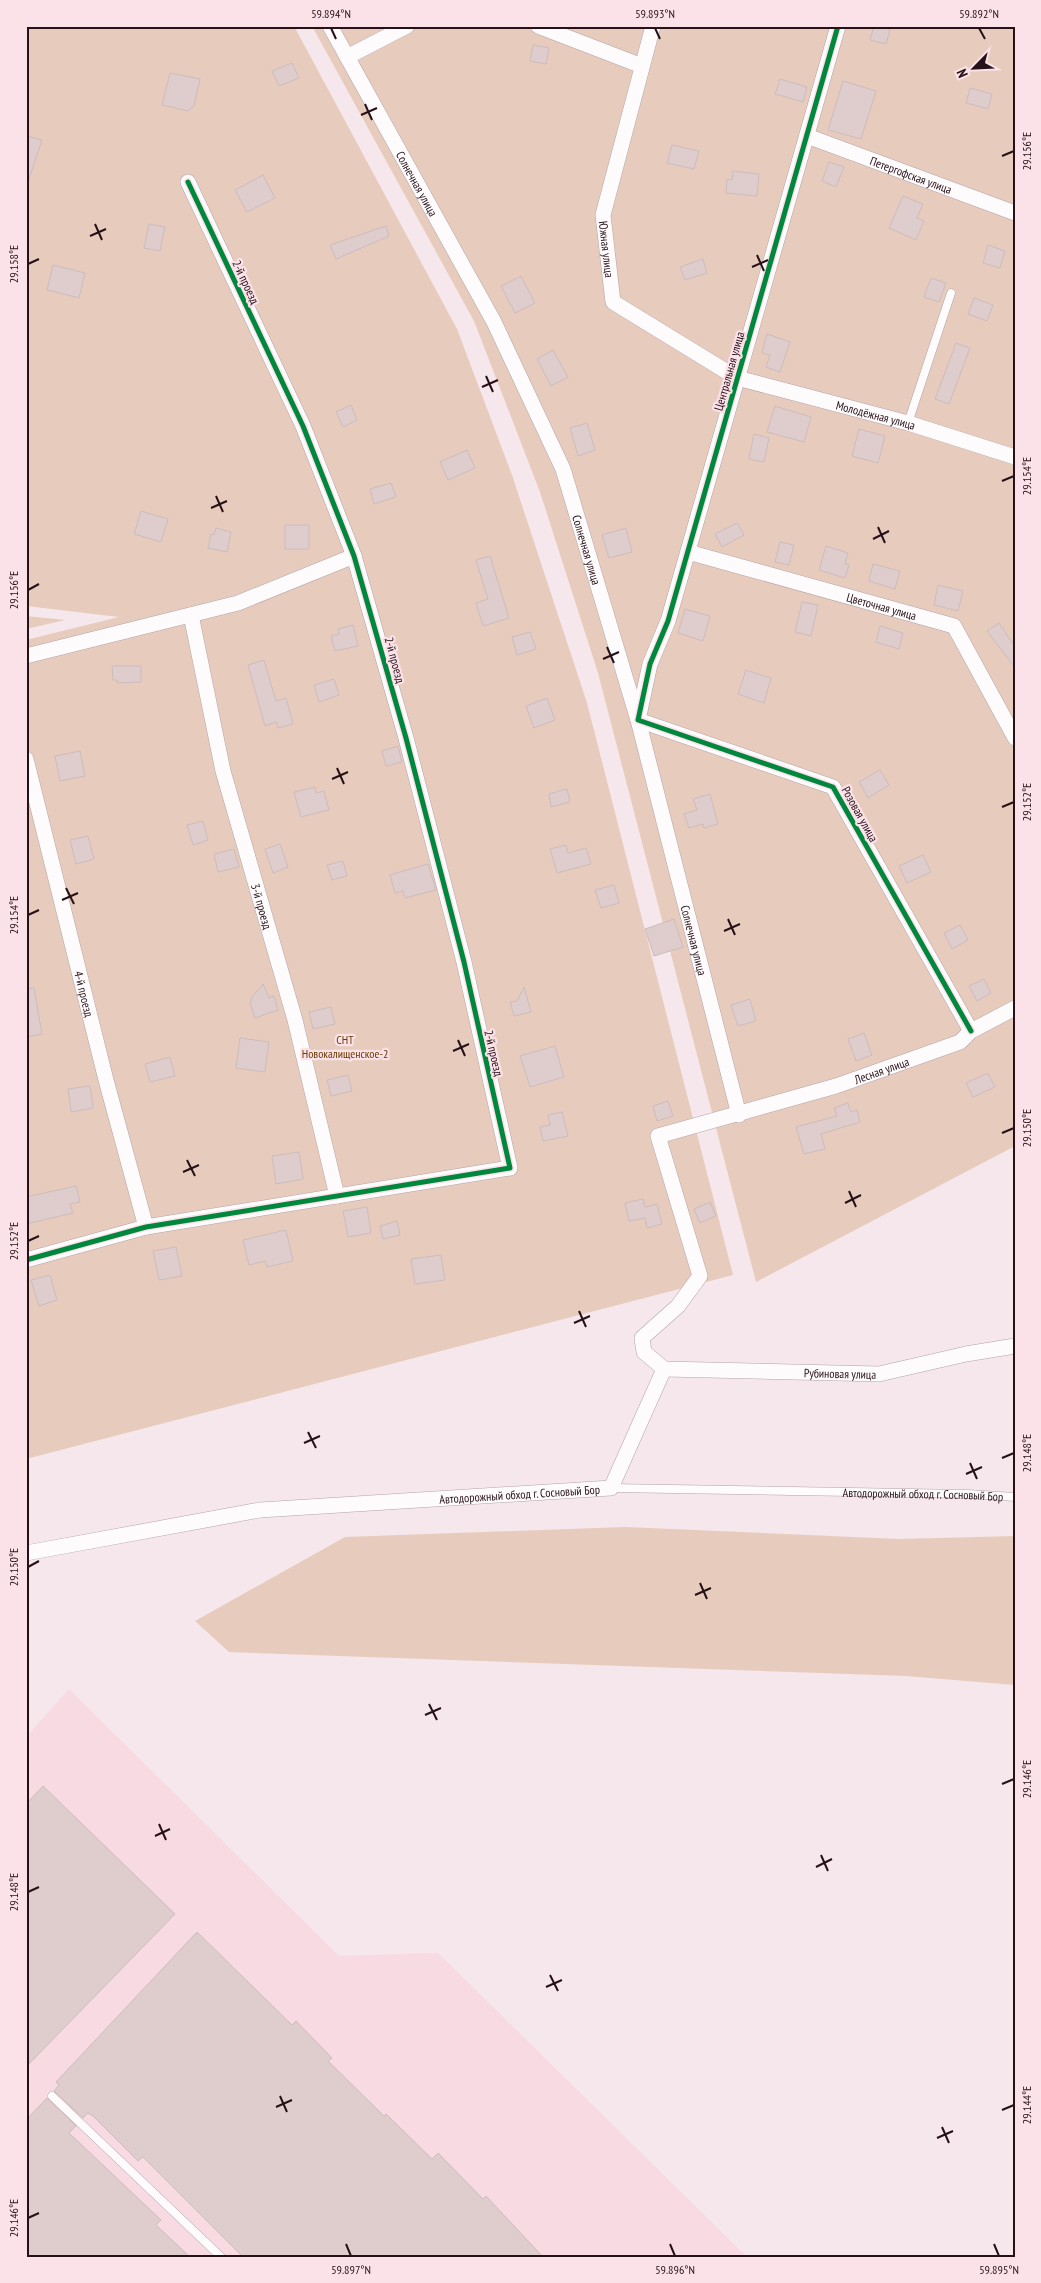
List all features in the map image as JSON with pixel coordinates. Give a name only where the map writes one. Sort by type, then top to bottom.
[{"type":"street","name":"Солнечная улица","points":[[330,26],[494,322],[563,469],[638,720],[739,1115]]},
{"type":"street","points":[[346,57],[407,26]]},
{"type":"street","points":[[538,26],[642,66]]},
{"type":"street","name":"Южная улица","points":[[653,26],[603,215],[613,302],[737,378]]},
{"type":"street","name":"Центральная улица","points":[[638,720],[650,664],[668,621],[838,26]]},
{"type":"street","name":"Петергофская улица","points":[[807,136],[1015,213]]},
{"type":"street","name":"2-й проезд","points":[[188,182],[303,426],[354,556],[403,729],[464,962],[510,1168],[337,1196]]},
{"type":"street","name":"Молодёжная улица","points":[[737,378],[908,423],[1015,457]]},
{"type":"street","name":"Цветочная улица","points":[[688,552],[954,626],[1015,738]]},
{"type":"street","points":[[26,656],[238,603],[354,556]]},
{"type":"street","name":"3-й проезд","points":[[191,615],[223,771],[295,1020],[337,1196]]},
{"type":"street","name":"Розовая улица","points":[[638,720],[833,787],[971,1031]]},
{"type":"street","name":"4-й проезд","points":[[26,760],[106,1080],[146,1227]]},
{"type":"street","name":"Лесная улица","points":[[664,1368],[644,1352],[642,1338],[678,1306],[700,1276],[658,1136],[739,1115],[836,1086],[960,1042],[971,1031],[1015,1008]]},
{"type":"street","points":[[26,1260],[146,1227],[337,1196]]},
{"type":"street","name":"Рубиновая улица","points":[[664,1368],[879,1374],[966,1354],[1015,1346]]},
{"type":"street","points":[[611,1488],[664,1368]]},
{"type":"street","name":"Автодорожный обход г. Сосновый Бор","points":[[26,1553],[260,1510],[611,1488]]},
{"type":"lane","points":[[908,423],[951,293]]},
{"type":"lane","name":"Автодорожный обход г. Сосновый Бор","points":[[611,1488],[958,1494],[1015,1497]]},
{"type":"lane","points":[[52,2096],[221,2257]]},
{"type":"shaded area","points":[[69,1689],[339,1956],[438,1953],[747,2257],[26,2257],[26,1737]]},
{"type":"green space","name":"СНТ Новокалищенское-2","points":[[26,26],[294,26],[457,329],[512,475],[587,703],[733,1275],[26,1459],[26,640],[119,617],[26,606]]},
{"type":"green space","points":[[312,26],[1015,26],[1015,1146],[756,1282],[598,673],[540,492],[474,321]]},
{"type":"green space","points":[[26,616],[65,620],[26,629]]},
{"type":"green space","points":[[625,1527],[899,1539],[1015,1536],[1015,1685],[906,1676],[229,1652],[195,1621],[345,1537]]},
{"type":"building","points":[[874,26],[891,26],[886,44],[870,40]]},
{"type":"building","points":[[533,45],[549,48],[546,64],[530,61]]},
{"type":"building","points":[[292,63],[299,78],[279,86],[272,71]]},
{"type":"building","points":[[170,73],[200,79],[194,106],[188,111],[162,105]]},
{"type":"building","points":[[780,79],[807,87],[803,102],[775,94]]},
{"type":"building","points":[[843,81],[876,91],[861,139],[828,130]]},
{"type":"building","points":[[970,88],[992,94],[988,109],[966,103]]},
{"type":"building","points":[[26,136],[42,140],[29,179],[26,178]]},
{"type":"building","points":[[672,145],[699,151],[694,169],[667,163]]},
{"type":"building","points":[[829,162],[844,167],[836,187],[822,181]]},
{"type":"building","points":[[733,171],[759,174],[757,196],[726,193],[727,179],[732,180]]},
{"type":"building","points":[[263,175],[275,198],[247,212],[235,190]]},
{"type":"building","points":[[903,196],[923,204],[917,218],[924,221],[916,240],[889,228]]},
{"type":"building","points":[[149,224],[165,227],[160,251],[144,248]]},
{"type":"building","points":[[386,226],[389,236],[336,259],[330,245]]},
{"type":"building","points":[[988,245],[1005,251],[1000,268],[983,263]]},
{"type":"building","points":[[703,259],[707,273],[685,280],[680,267]]},
{"type":"building","points":[[53,265],[85,273],[79,298],[47,290]]},
{"type":"building","points":[[521,276],[535,303],[515,313],[501,286]]},
{"type":"building","points":[[931,278],[946,283],[939,302],[924,297]]},
{"type":"building","points":[[974,298],[993,305],[987,321],[968,314]]},
{"type":"building","points":[[767,334],[790,342],[780,372],[766,367],[770,355],[762,353]]},
{"type":"building","points":[[956,343],[970,348],[949,404],[935,399]]},
{"type":"building","points":[[553,350],[568,377],[551,386],[537,359]]},
{"type":"building","points":[[351,405],[357,420],[343,427],[336,412]]},
{"type":"building","points":[[775,406],[811,417],[804,442],[767,432]]},
{"type":"building","points":[[587,423],[595,450],[578,456],[570,428]]},
{"type":"building","points":[[859,429],[885,436],[878,463],[852,456]]},
{"type":"building","points":[[754,434],[769,438],[764,462],[749,459]]},
{"type":"building","points":[[467,450],[475,468],[448,480],[440,462]]},
{"type":"building","points":[[391,483],[396,497],[374,504],[370,489]]},
{"type":"building","points":[[141,511],[168,519],[161,542],[134,534]]},
{"type":"building","points":[[737,523],[744,535],[722,547],[715,534]]},
{"type":"building","points":[[285,525],[309,525],[309,549],[285,549]]},
{"type":"building","points":[[216,528],[231,532],[227,552],[208,548],[211,534],[214,535]]},
{"type":"building","points":[[626,528],[632,552],[609,558],[602,535]]},
{"type":"building","points":[[780,542],[794,545],[789,565],[775,562]]},
{"type":"building","points":[[826,546],[848,553],[845,564],[849,565],[845,578],[819,570]]},
{"type":"building","points":[[490,556],[509,618],[483,626],[476,603],[488,599],[476,560]]},
{"type":"building","points":[[873,564],[900,571],[895,589],[869,581]]},
{"type":"building","points":[[938,585],[963,591],[958,611],[934,605]]},
{"type":"building","points":[[802,602],[818,605],[811,636],[795,632]]},
{"type":"building","points":[[685,609],[710,616],[703,641],[678,633]]},
{"type":"building","points":[[999,623],[1015,647],[1015,664],[1013,665],[987,631]]},
{"type":"building","points":[[353,625],[358,646],[335,651],[331,636],[339,634],[338,629]]},
{"type":"building","points":[[880,626],[903,633],[899,649],[876,642]]},
{"type":"building","points":[[530,632],[536,649],[517,655],[512,637]]},
{"type":"building","points":[[264,660],[276,701],[286,698],[293,724],[278,728],[276,722],[265,726],[248,665]]},
{"type":"building","points":[[112,666],[141,666],[141,682],[117,683],[117,680],[113,680]]},
{"type":"building","points":[[746,670],[771,678],[764,703],[738,694]]},
{"type":"building","points":[[334,679],[339,695],[319,702],[314,685]]},
{"type":"building","points":[[547,698],[555,720],[534,728],[526,706]]},
{"type":"building","points":[[398,746],[402,762],[386,766],[382,751]]},
{"type":"building","points":[[80,751],[85,776],[60,781],[55,756]]},
{"type":"building","points":[[880,770],[889,785],[868,798],[859,782]]},
{"type":"building","points":[[315,787],[316,793],[324,791],[329,810],[301,817],[294,792]]},
{"type":"building","points":[[567,789],[570,802],[551,807],[549,794]]},
{"type":"building","points":[[710,794],[718,824],[704,828],[703,824],[689,828],[684,814],[697,810],[693,799]]},
{"type":"building","points":[[203,821],[208,840],[193,845],[187,825]]},
{"type":"building","points":[[88,836],[94,859],[76,864],[70,840]]},
{"type":"building","points":[[280,844],[288,867],[273,873],[265,849]]},
{"type":"building","points":[[566,845],[568,853],[586,848],[591,864],[557,873],[550,849]]},
{"type":"building","points":[[234,849],[239,867],[218,872],[214,854]]},
{"type":"building","points":[[923,855],[931,872],[907,883],[899,866]]},
{"type":"building","points":[[343,861],[347,876],[332,880],[327,865]]},
{"type":"building","points":[[428,864],[436,890],[405,898],[403,891],[395,893],[390,875]]},
{"type":"building","points":[[614,885],[619,903],[601,908],[595,890]]},
{"type":"building","points":[[674,919],[683,947],[654,956],[645,929]]},
{"type":"building","points":[[960,925],[968,940],[952,949],[944,933]]},
{"type":"building","points":[[984,979],[991,993],[977,1001],[969,986]]},
{"type":"building","points":[[263,984],[269,998],[274,996],[278,1010],[255,1018],[250,1003],[252,997]]},
{"type":"building","points":[[524,987],[531,1012],[514,1016],[510,1002],[517,1001]]},
{"type":"building","points":[[34,988],[42,1034],[26,1037],[26,989]]},
{"type":"building","points":[[750,999],[756,1021],[738,1026],[731,1005]]},
{"type":"building","points":[[331,1007],[335,1024],[313,1029],[309,1012]]},
{"type":"building","points":[[864,1033],[872,1055],[856,1061],[848,1039]]},
{"type":"building","points":[[240,1038],[269,1042],[265,1072],[236,1068]]},
{"type":"building","points":[[555,1046],[564,1077],[530,1087],[520,1056]]},
{"type":"building","points":[[170,1057],[175,1076],[150,1082],[145,1064]]},
{"type":"building","points":[[988,1073],[995,1087],[973,1097],[966,1083]]},
{"type":"building","points":[[348,1075],[352,1091],[331,1096],[327,1080]]},
{"type":"building","points":[[90,1086],[93,1108],[71,1112],[68,1089]]},
{"type":"building","points":[[668,1101],[673,1116],[657,1121],[653,1106]]},
{"type":"building","points":[[848,1103],[851,1112],[857,1110],[860,1122],[821,1134],[825,1149],[804,1154],[796,1127],[837,1116],[834,1108]]},
{"type":"building","points":[[562,1112],[568,1136],[543,1141],[540,1127],[550,1125],[548,1115]]},
{"type":"building","points":[[299,1152],[303,1179],[276,1184],[272,1156]]},
{"type":"building","points":[[76,1186],[80,1202],[70,1204],[73,1213],[26,1224],[26,1197]]},
{"type":"building","points":[[643,1199],[645,1207],[657,1204],[662,1224],[647,1228],[645,1218],[629,1221],[625,1203]]},
{"type":"building","points":[[710,1202],[716,1216],[700,1223],[694,1209]]},
{"type":"building","points":[[367,1207],[371,1233],[348,1237],[343,1211]]},
{"type":"building","points":[[397,1221],[400,1235],[383,1239],[380,1226]]},
{"type":"building","points":[[286,1230],[293,1261],[267,1267],[265,1261],[249,1265],[243,1240]]},
{"type":"building","points":[[176,1247],[182,1276],[159,1280],[153,1251]]},
{"type":"building","points":[[441,1255],[445,1280],[415,1284],[411,1259]]},
{"type":"building","points":[[50,1275],[57,1300],[39,1306],[31,1280]]},
{"type":"building","points":[[43,1786],[175,1914],[26,2067],[26,1804]]},
{"type":"building","points":[[197,1932],[292,2025],[296,2021],[332,2058],[328,2061],[384,2116],[386,2114],[432,2159],[438,2153],[483,2199],[486,2196],[543,2257],[243,2257],[143,2157],[138,2161],[93,2116],[88,2113],[83,2118],[54,2091],[59,2085],[56,2082]]},
{"type":"building","points":[[47,2098],[76,2126],[69,2133],[161,2220],[156,2225],[190,2257],[26,2257],[26,2120]]},
{"type":"cycle path","points":[[838,26],[668,621],[650,664],[638,720],[833,787],[971,1031]]},
{"type":"cycle path","points":[[26,1260],[146,1227],[510,1168],[464,962],[406,738],[354,556],[303,426],[188,182]]}]
